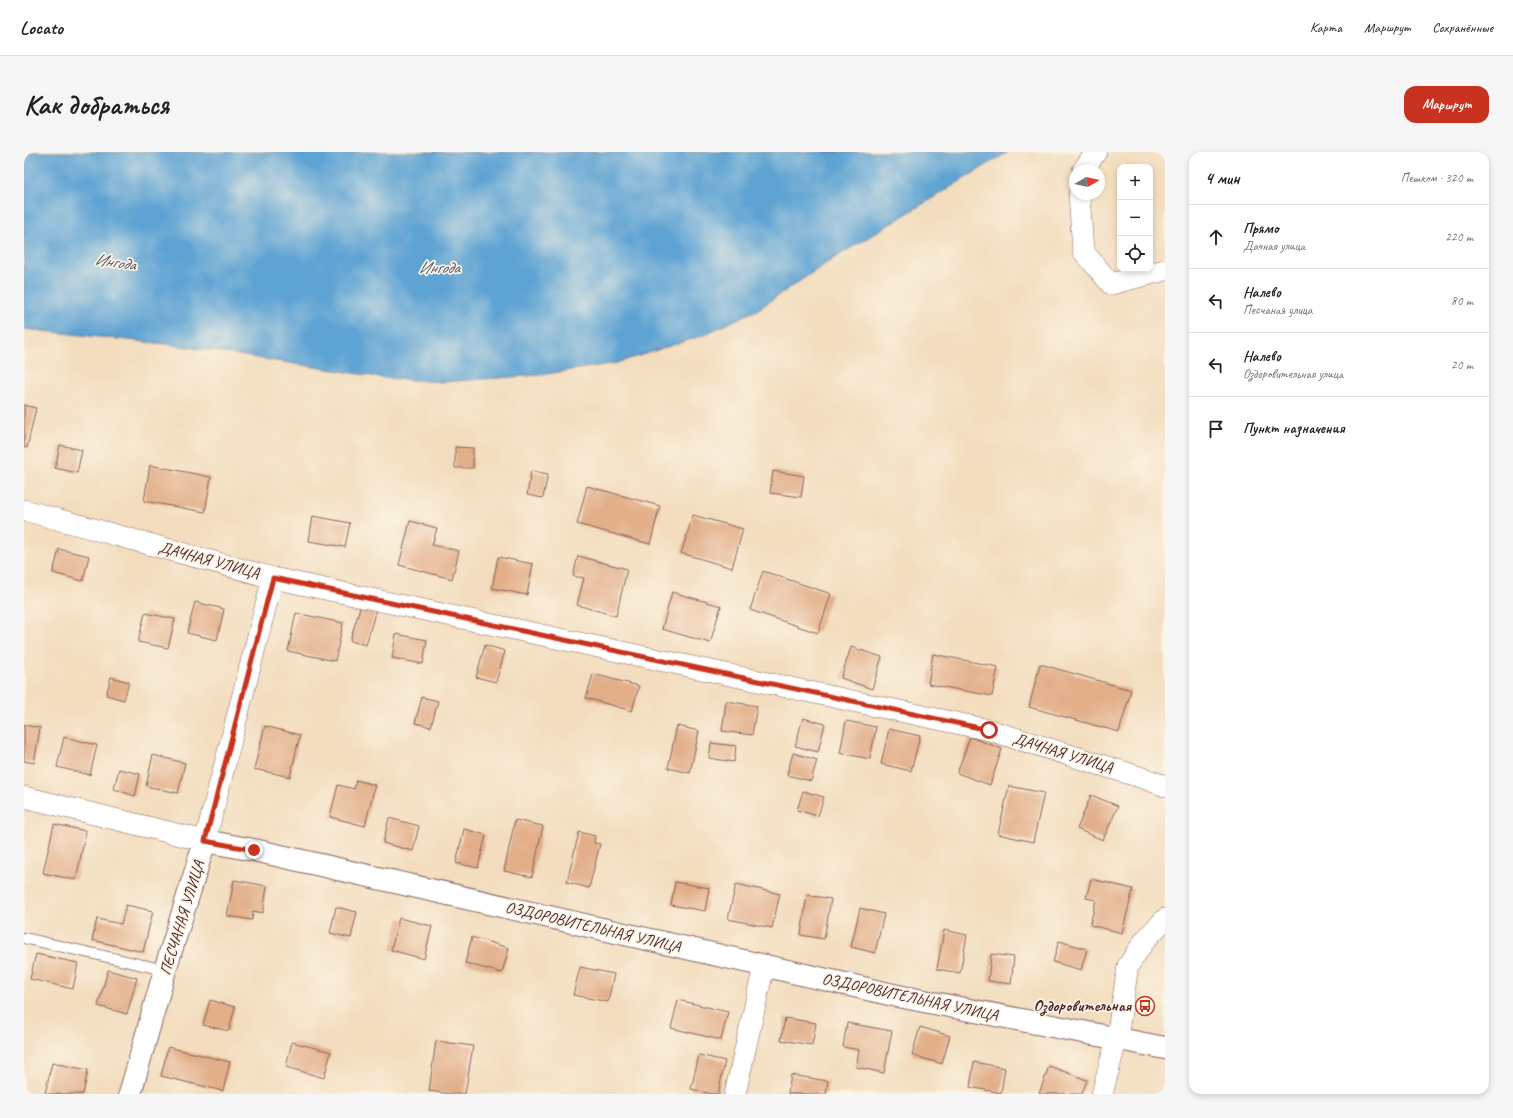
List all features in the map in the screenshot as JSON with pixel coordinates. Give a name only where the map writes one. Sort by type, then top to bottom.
[{"type":"street","points":[[1087,164],[1096,152]]},
{"type":"street","points":[[1079,200],[1083,251],[1111,284],[1165,270]]},
{"type":"street","name":"ДАЧНАЯ УЛИЦА","points":[[24,510],[273,578],[989,730],[1165,786]]},
{"type":"street","name":"ПЕСЧАНАЯ УЛИЦА","points":[[130,1094],[205,841],[273,578]]},
{"type":"street","name":"ОЗДОРОВИТЕЛЬНАЯ УЛИЦА","points":[[24,797],[205,841],[254,850],[898,996],[1165,1048]]},
{"type":"street","points":[[1102,1094],[1117,1038],[1128,966],[1145,940],[1165,920]]},
{"type":"street","points":[[735,1094],[764,966]]},
{"type":"lane","points":[[24,938],[166,970]]},
{"type":"water","name":"Ингода","points":[[24,152],[1008,152],[831,260],[757,310],[701,336],[617,363],[540,375],[442,382],[385,378],[174,345],[24,329]]},
{"type":"building","points":[[24,405],[36,408],[27,448],[24,447]]},
{"type":"building","points":[[60,445],[82,450],[77,473],[55,468]]},
{"type":"building","points":[[455,447],[473,448],[473,468],[455,468]]},
{"type":"building","points":[[150,465],[211,477],[205,512],[144,501]]},
{"type":"building","points":[[531,471],[548,474],[543,498],[527,495]]},
{"type":"building","points":[[773,471],[804,476],[801,497],[770,493]]},
{"type":"building","points":[[587,486],[660,506],[650,544],[577,524]]},
{"type":"building","points":[[693,515],[743,529],[732,568],[681,553]]},
{"type":"building","points":[[313,516],[350,523],[345,547],[309,541]]},
{"type":"building","points":[[410,521],[437,528],[432,545],[459,551],[452,579],[399,565]]},
{"type":"building","points":[[59,549],[89,556],[83,581],[53,573]]},
{"type":"building","points":[[578,556],[627,569],[616,616],[577,605],[584,578],[573,576]]},
{"type":"building","points":[[498,557],[533,564],[527,595],[492,588]]},
{"type":"building","points":[[763,571],[831,594],[818,633],[750,610]]},
{"type":"building","points":[[672,592],[721,606],[710,643],[662,629]]},
{"type":"building","points":[[195,602],[224,609],[217,640],[187,633]]},
{"type":"building","points":[[361,604],[376,609],[366,645],[350,641]]},
{"type":"building","points":[[145,613],[175,619],[168,648],[138,642]]},
{"type":"building","points":[[296,613],[343,623],[335,661],[288,651]]},
{"type":"building","points":[[396,634],[427,640],[423,664],[392,658]]},
{"type":"building","points":[[485,645],[505,651],[496,682],[476,677]]},
{"type":"building","points":[[851,647],[882,657],[872,689],[841,678]]},
{"type":"building","points":[[933,654],[998,667],[992,696],[928,684]]},
{"type":"building","points":[[1040,664],[1131,690],[1119,732],[1029,707]]},
{"type":"building","points":[[593,674],[639,686],[632,711],[586,698]]},
{"type":"building","points":[[111,677],[129,682],[124,700],[106,695]]},
{"type":"building","points":[[422,697],[438,701],[431,727],[415,723]]},
{"type":"building","points":[[726,701],[757,706],[752,735],[722,731]]},
{"type":"building","points":[[803,718],[825,724],[818,752],[795,746]]},
{"type":"building","points":[[846,721],[876,727],[870,759],[840,753]]},
{"type":"building","points":[[24,725],[40,728],[34,763],[24,761]]},
{"type":"building","points":[[265,726],[300,735],[290,777],[254,769]]},
{"type":"building","points":[[677,726],[699,731],[690,773],[668,768]]},
{"type":"building","points":[[889,729],[920,736],[911,771],[881,764]]},
{"type":"building","points":[[64,737],[97,745],[90,775],[57,767]]},
{"type":"building","points":[[970,737],[1002,749],[990,785],[957,773]]},
{"type":"building","points":[[711,743],[736,746],[734,762],[709,758]]},
{"type":"building","points":[[793,753],[817,760],[811,781],[787,775]]},
{"type":"building","points":[[153,755],[185,763],[178,793],[146,786]]},
{"type":"building","points":[[119,769],[140,774],[135,796],[114,789]]},
{"type":"building","points":[[356,780],[375,785],[365,826],[330,817],[338,785],[354,789]]},
{"type":"building","points":[[1009,786],[1044,793],[1033,842],[998,834]]},
{"type":"building","points":[[803,791],[824,797],[818,816],[797,810]]},
{"type":"building","points":[[1091,795],[1118,806],[1103,840],[1077,829]]},
{"type":"building","points":[[389,818],[419,826],[413,851],[383,843]]},
{"type":"building","points":[[515,820],[543,826],[532,877],[504,871]]},
{"type":"building","points":[[54,824],[86,831],[76,880],[43,873]]},
{"type":"building","points":[[464,829],[486,835],[478,868],[456,863]]},
{"type":"building","points":[[579,832],[595,836],[594,843],[600,844],[589,888],[567,882]]},
{"type":"building","points":[[1091,879],[1133,889],[1122,933],[1090,925],[1096,900],[1086,898]]},
{"type":"building","points":[[234,880],[267,886],[263,913],[253,911],[252,920],[227,916]]},
{"type":"building","points":[[675,882],[709,888],[705,911],[671,905]]},
{"type":"building","points":[[736,884],[780,894],[772,928],[728,919]]},
{"type":"building","points":[[807,895],[831,899],[824,939],[801,935]]},
{"type":"building","points":[[126,905],[153,911],[143,952],[92,940],[97,919],[121,924]]},
{"type":"building","points":[[336,907],[357,912],[351,938],[330,933]]},
{"type":"building","points":[[860,908],[884,914],[875,953],[851,947]]},
{"type":"building","points":[[399,918],[432,926],[424,959],[391,950]]},
{"type":"building","points":[[944,930],[967,935],[960,973],[937,969]]},
{"type":"building","points":[[472,937],[509,948],[502,973],[465,963]]},
{"type":"building","points":[[1059,941],[1087,949],[1081,970],[1053,962]]},
{"type":"building","points":[[36,954],[78,963],[73,989],[30,979]]},
{"type":"building","points":[[991,954],[1014,957],[1011,984],[988,981]]},
{"type":"building","points":[[580,967],[614,974],[608,1002],[573,995]]},
{"type":"building","points":[[108,970],[137,978],[127,1014],[98,1006]]},
{"type":"building","points":[[210,1000],[235,1007],[229,1031],[203,1025]]},
{"type":"building","points":[[678,1000],[728,1012],[721,1040],[671,1028]]},
{"type":"building","points":[[785,1018],[816,1023],[812,1045],[781,1040]]},
{"type":"building","points":[[847,1023],[892,1031],[884,1073],[856,1067],[859,1050],[843,1047]]},
{"type":"building","points":[[920,1027],[950,1036],[942,1064],[912,1055]]},
{"type":"building","points":[[436,1041],[473,1046],[465,1094],[450,1094],[429,1091]]},
{"type":"building","points":[[292,1042],[331,1052],[324,1078],[286,1067]]},
{"type":"building","points":[[168,1047],[230,1062],[223,1091],[161,1076]]},
{"type":"building","points":[[699,1055],[725,1061],[718,1094],[711,1094],[691,1089]]},
{"type":"building","points":[[974,1062],[1005,1068],[1001,1093],[970,1087]]},
{"type":"building","points":[[52,1063],[88,1070],[83,1094],[45,1094]]},
{"type":"building","points":[[1049,1066],[1087,1080],[1082,1094],[1039,1094]]},
{"type":"building","points":[[791,1075],[828,1081],[826,1094],[788,1094]]},
{"type":"place","name":"Оздоровительная","points":[[1145,1006]]},
{"type":"route","points":[[254,850],[205,841],[273,578],[989,730]]}]
